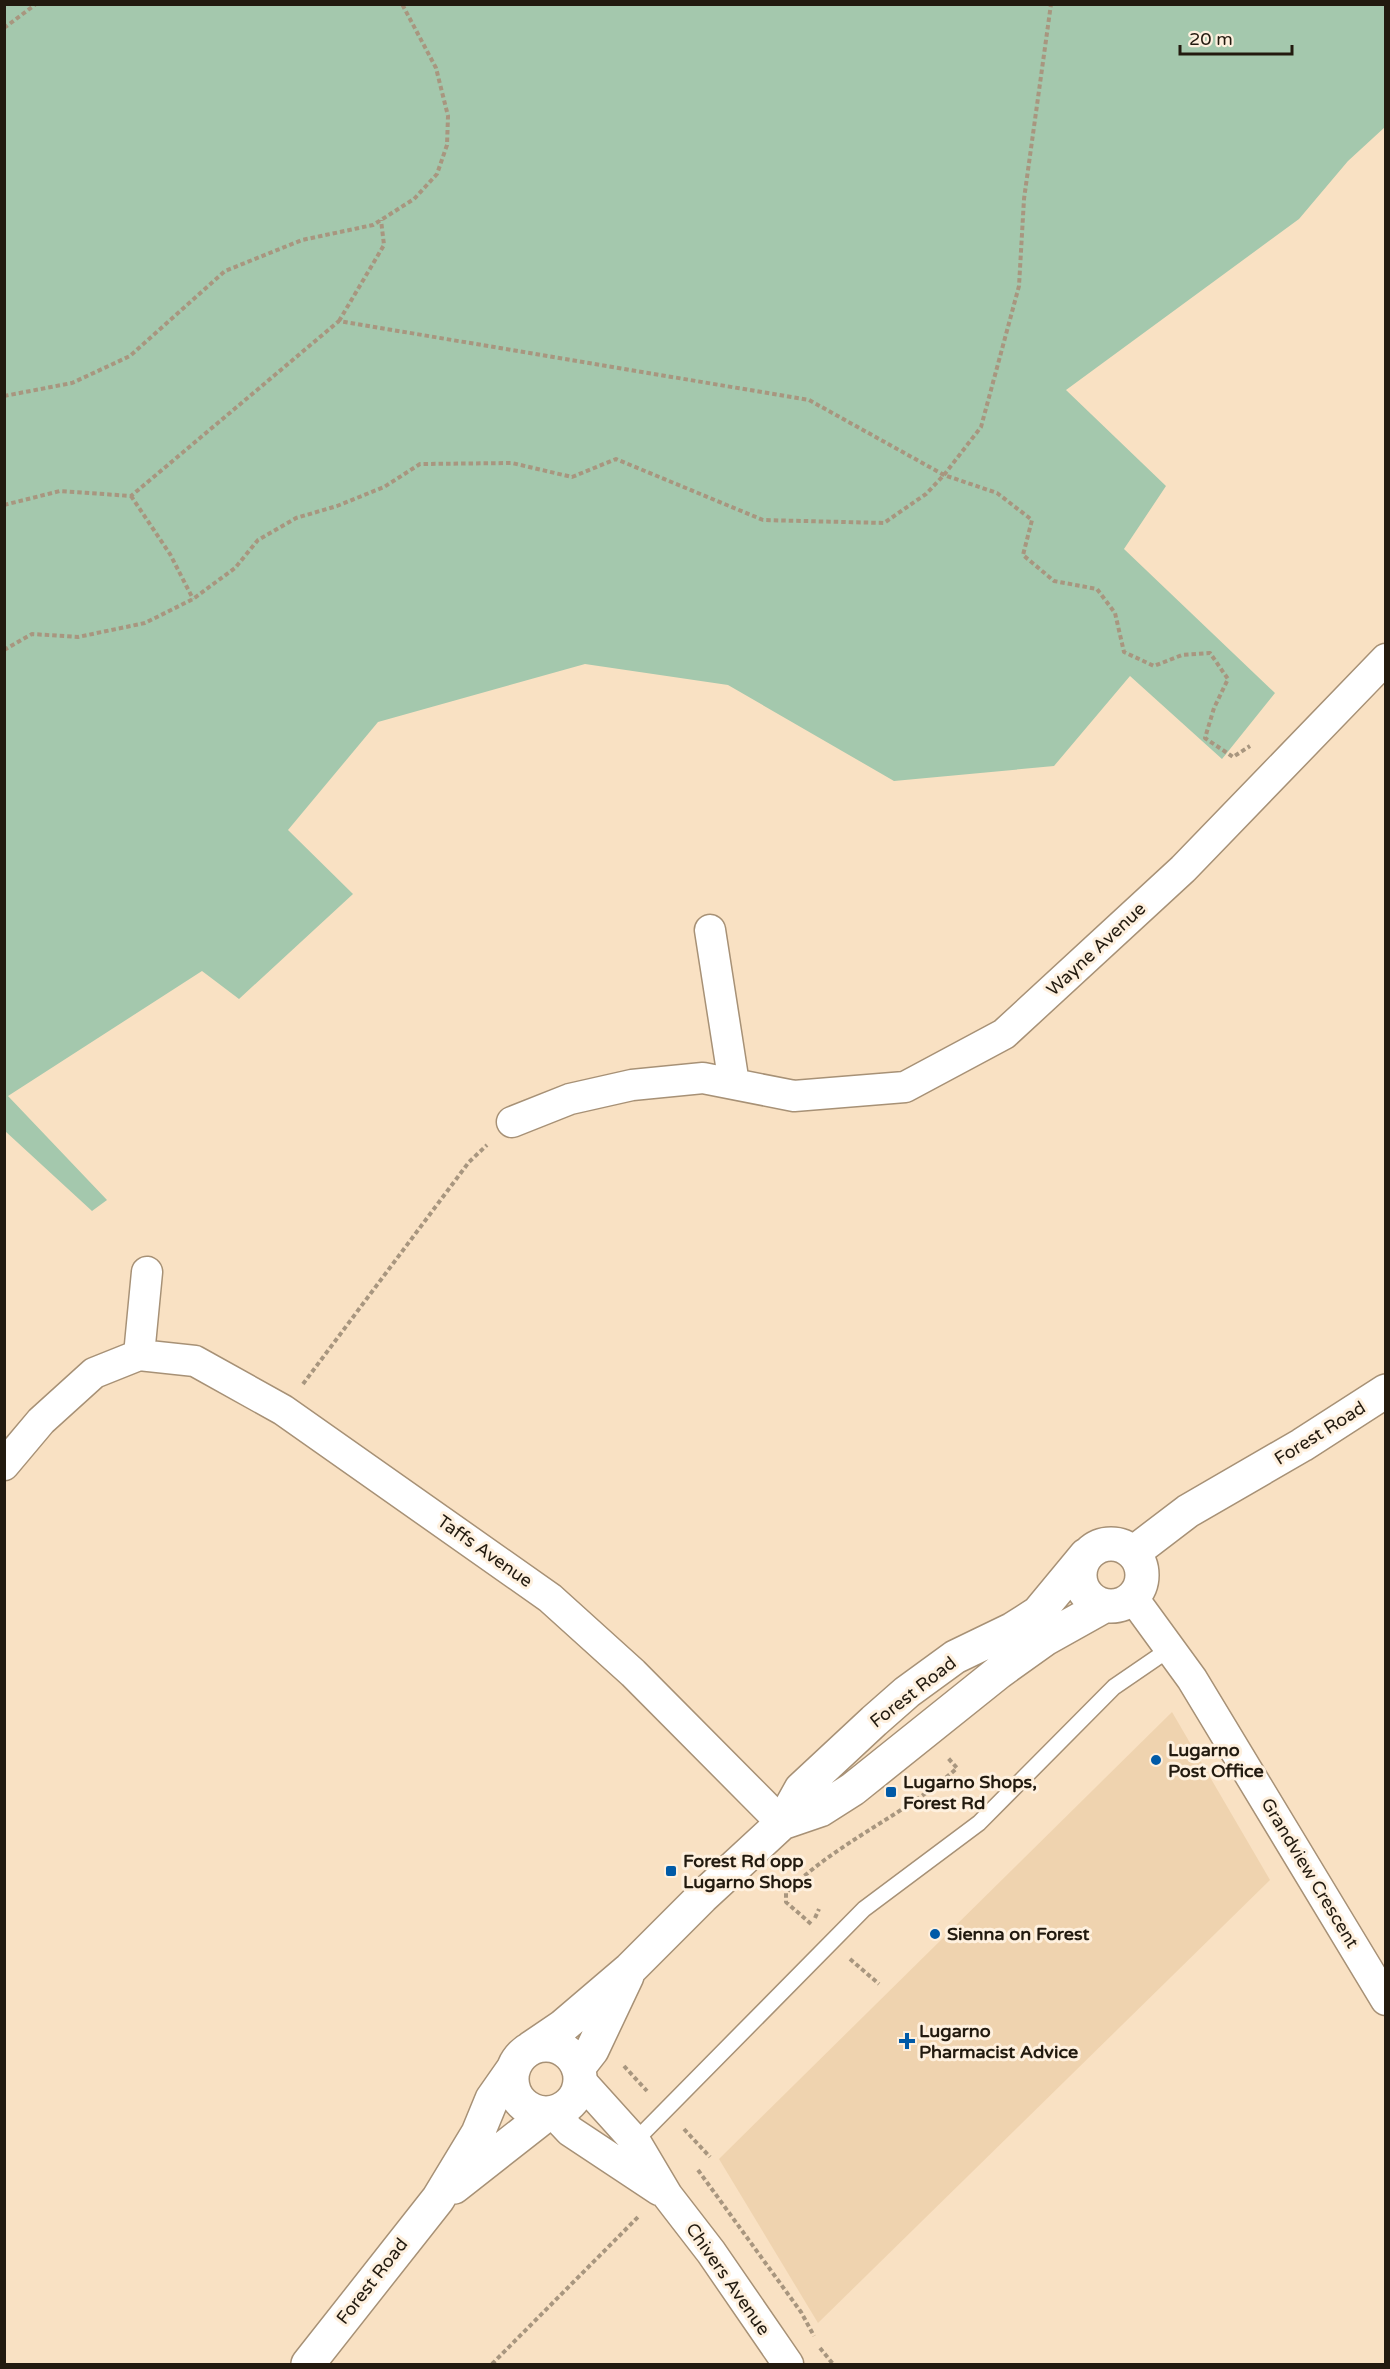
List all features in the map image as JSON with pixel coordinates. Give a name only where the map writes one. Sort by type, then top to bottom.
[{"type":"street","name":"Wayne Avenue","points":[[512,1122],[570,1099],[632,1085],[704,1078],[794,1096],[905,1087],[1004,1034],[1184,869],[1386,658]]},
{"type":"street","points":[[710,930],[734,1084]]},
{"type":"street","points":[[139,1355],[147,1272]]},
{"type":"street","name":"Taffs Avenue","points":[[4,1465],[40,1421],[94,1373],[139,1355],[195,1361],[283,1410],[550,1598],[633,1673],[782,1823]]},
{"type":"street","name":"Forest Road","points":[[1133,1553],[1188,1511],[1302,1445],[1386,1391]]},
{"type":"street","points":[[1104,1544],[1124,1547],[1133,1553],[1142,1570],[1142,1580],[1118,1602],[1094,1602],[1081,1586],[1079,1575],[1086,1555],[1104,1544]]},
{"type":"street","name":"Forest Road","points":[[308,2364],[438,2199],[478,2133],[492,2099],[522,2058],[630,1969],[709,1889],[782,1823],[801,1790],[891,1706],[955,1657],[1012,1629],[1038,1612],[1086,1555]]},
{"type":"street","name":"Forest Road","points":[[782,1823],[820,1810],[1045,1639],[1118,1602]]},
{"type":"street","name":"Grandview Crescent","points":[[1118,1602],[1168,1650],[1192,1679],[1386,2000]]},
{"type":"street","name":"Forest Road","points":[[579,2074],[630,1969]]},
{"type":"street","points":[[553,2046],[564,2050],[579,2074],[573,2101],[550,2113],[526,2108],[518,2100],[511,2080],[522,2058],[553,2046]]},
{"type":"street","name":"Chivers Avenue","points":[[579,2074],[635,2141],[667,2195],[711,2252],[788,2364]]},
{"type":"street","name":"Forest Road","points":[[438,2199],[550,2113]]},
{"type":"street","name":"Chivers Avenue","points":[[550,2113],[570,2131],[667,2195]]},
{"type":"lane","points":[[635,2141],[831,1941],[873,1902],[980,1823],[1114,1687],[1168,1650]]},
{"type":"path","points":[[4,28],[36,4]]},
{"type":"path","points":[[4,396],[72,383],[130,356],[225,271],[302,240],[373,225],[414,199],[437,174],[447,145],[448,116],[436,68],[402,4]]},
{"type":"path","points":[[4,650],[32,634],[78,637],[145,623],[194,599],[235,568],[258,540],[268,534],[296,518],[336,506],[384,487],[420,464],[512,463],[572,477],[616,459],[763,520],[884,522],[926,494],[944,476],[981,427],[1019,286],[1024,199],[1051,4]]},
{"type":"path","points":[[4,505],[60,491],[131,496],[339,321],[384,246],[381,220]]},
{"type":"path","points":[[339,321],[809,400],[944,476],[997,494],[1032,520],[1023,555],[1054,581],[1096,588],[1115,613],[1124,652],[1154,666],[1182,655],[1210,653],[1228,679],[1214,708],[1205,738],[1233,757],[1253,745]]},
{"type":"path","points":[[131,496],[170,554],[194,599]]},
{"type":"path","points":[[283,1410],[469,1162],[512,1122]]},
{"type":"path","points":[[879,1984],[786,1902],[786,1893],[839,1849],[923,1796],[957,1768],[926,1731]]},
{"type":"path","points":[[698,2170],[801,2312],[832,2364]]},
{"type":"path","points":[[492,2364],[641,2215]]},
{"type":"shaded area","points":[[1172,1712],[1270,1880],[818,2323],[719,2159]]},
{"type":"green space","points":[[4,5],[1385,5],[1385,127],[1348,161],[1299,219],[1066,390],[1166,486],[1124,549],[1275,693],[1222,759],[1130,676],[1054,766],[894,781],[728,685],[585,664],[378,722],[288,830],[353,894],[239,999],[202,971],[8,1096],[107,1200],[92,1211],[5,1131]]},
{"type":"place","name":"Lugarno Post Office","points":[[1156,1760]]},
{"type":"place","name":"Lugarno Shops, Forest Rd","points":[[891,1792]]},
{"type":"place","name":"Forest Rd opp Lugarno Shops","points":[[671,1871]]},
{"type":"place","name":"Sienna on Forest","points":[[935,1934]]},
{"type":"place","name":"Lugarno Pharmacist Advice","points":[[907,2041]]}]
